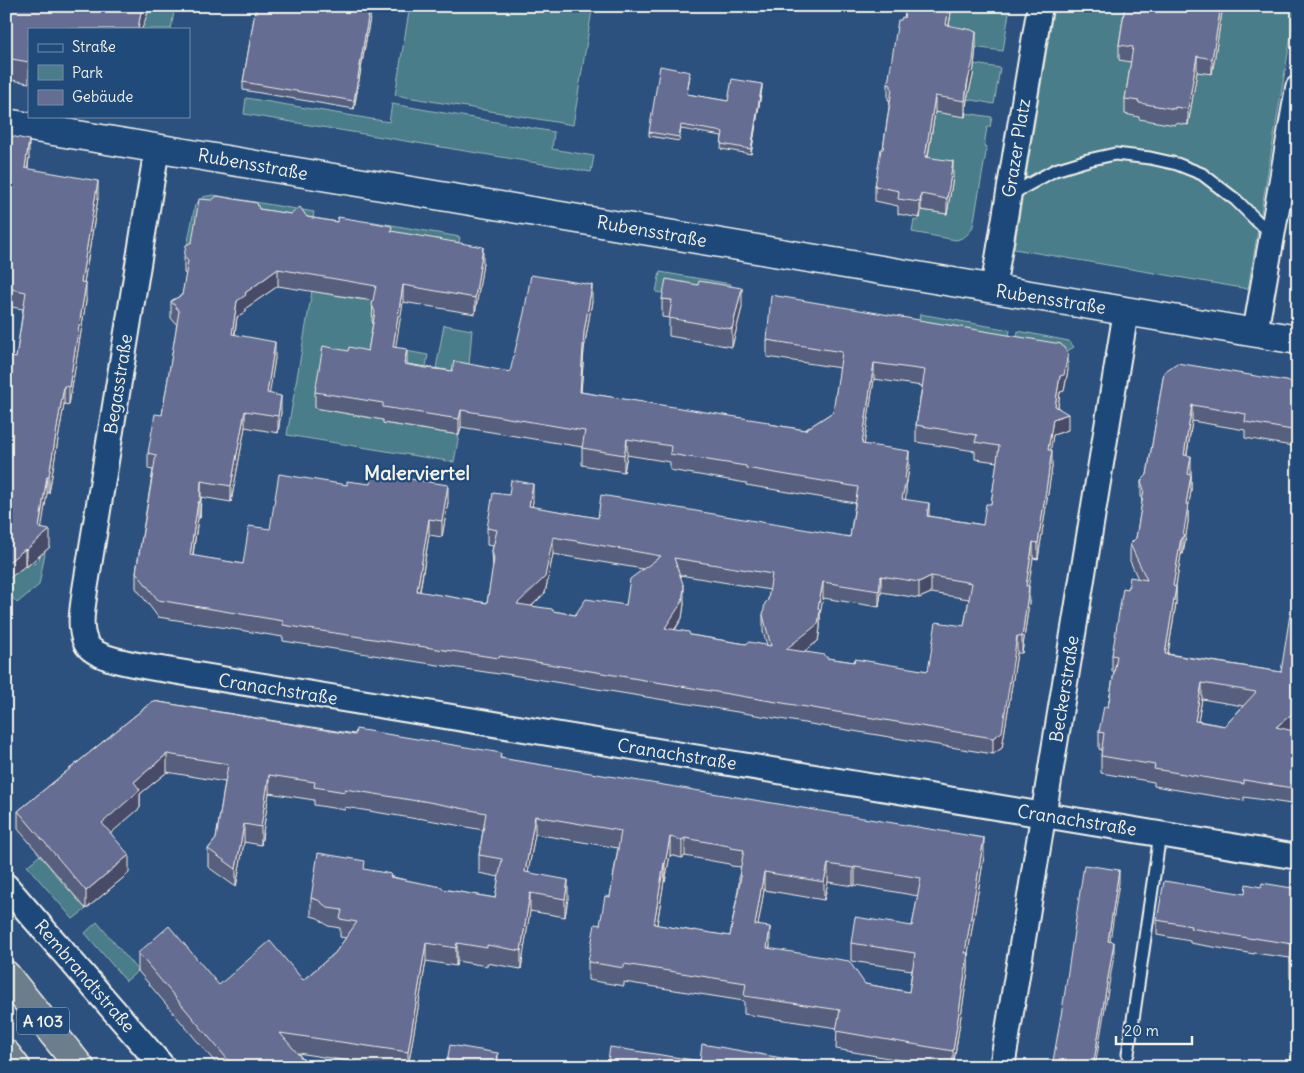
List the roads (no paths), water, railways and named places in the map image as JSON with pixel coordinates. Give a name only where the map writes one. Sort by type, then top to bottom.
[{"type":"highway","name":"A 103","points":[[6,976],[80,1067]]},
{"type":"highway","name":"A 103","points":[[6,1054],[16,1067]]},
{"type":"street","name":"Grazer Platz","points":[[993,289],[1040,6]]},
{"type":"street","points":[[1256,333],[1298,88]]},
{"type":"street","name":"Rubensstraße","points":[[6,122],[1298,340]]},
{"type":"street","name":"Begasstraße","points":[[82,620],[90,554],[157,148]]},
{"type":"street","name":"Beckerstraße","points":[[1002,1067],[1126,311]]},
{"type":"street","name":"Cranachstraße","points":[[82,620],[83,633],[87,645],[95,652],[106,657],[138,665],[1298,856]]},
{"type":"street","name":"Rembrandtstraße","points":[[6,886],[163,1067]]},
{"type":"lane","points":[[1008,196],[1055,170],[1088,160],[1115,154],[1150,158],[1177,164],[1202,174],[1236,200],[1258,222],[1273,233]]},
{"type":"lane","points":[[1128,1054],[1160,834]]},
{"type":"district","name":"Malerviertel","points":[[417,472]]}]
